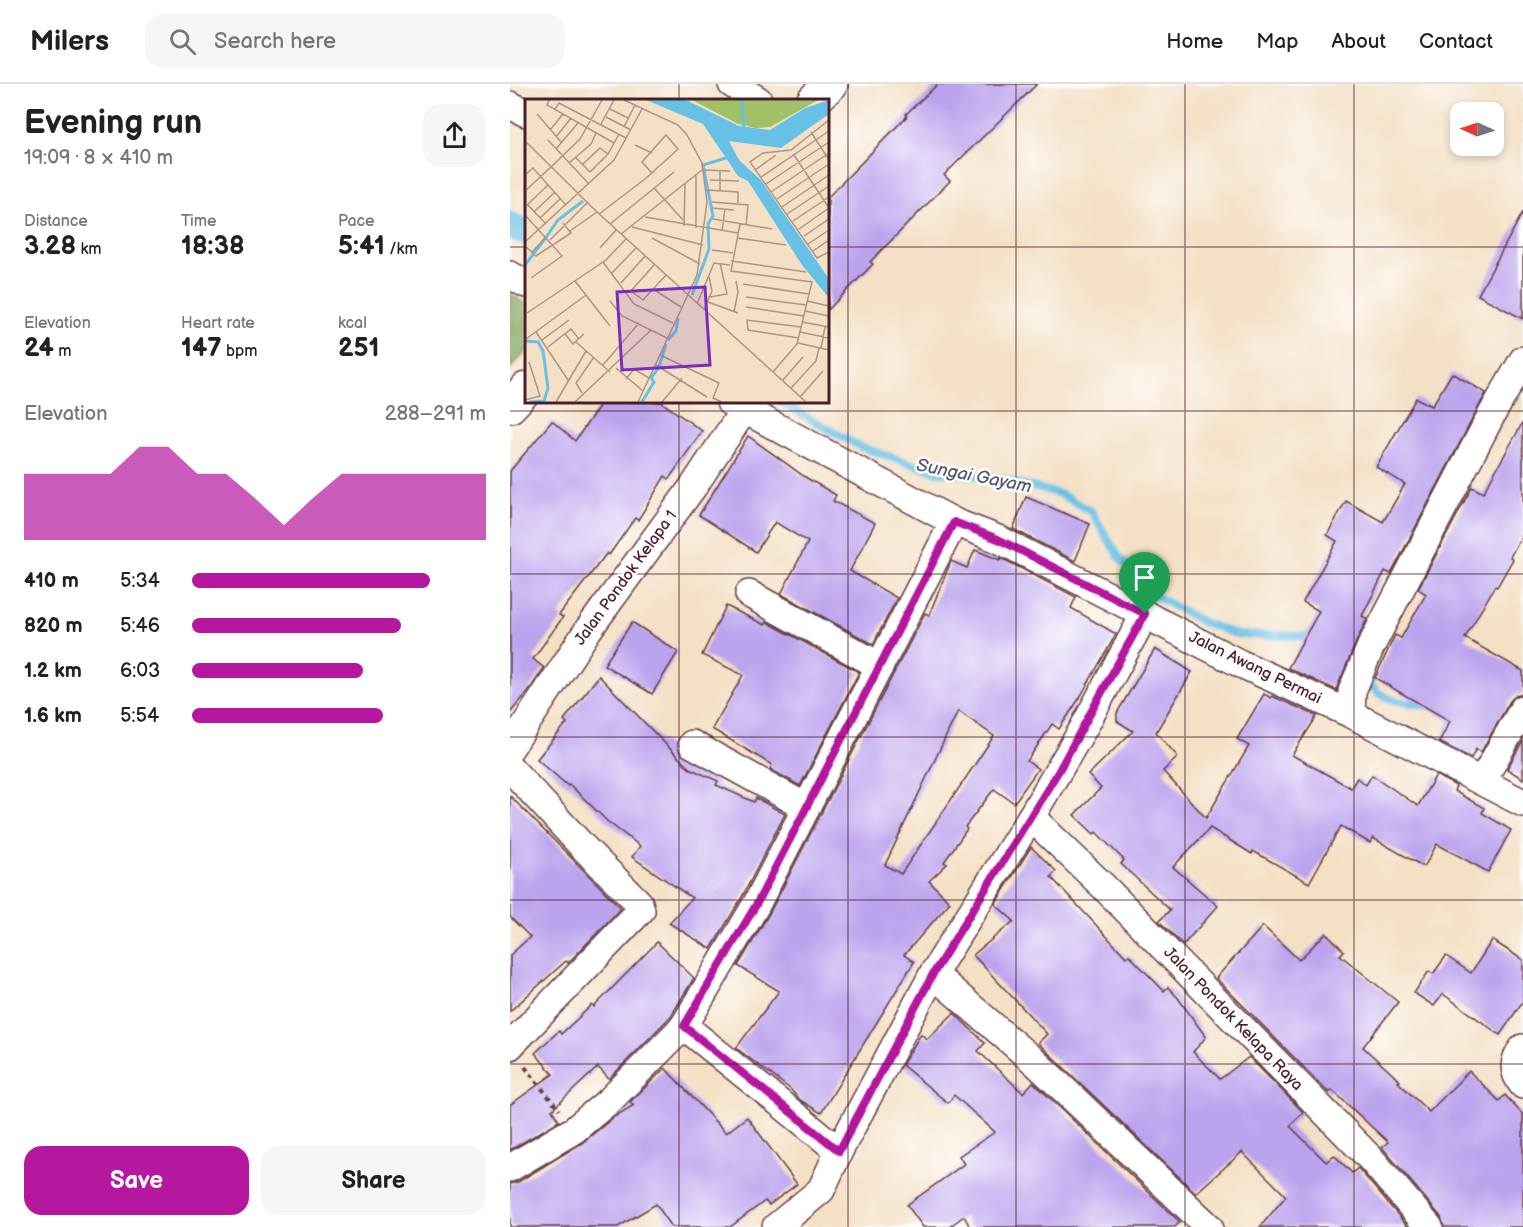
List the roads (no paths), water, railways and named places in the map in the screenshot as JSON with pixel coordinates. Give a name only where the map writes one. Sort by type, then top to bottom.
[{"type":"main road","points":[[815,99],[831,84]]},
{"type":"main road","points":[[510,406],[525,390]]},
{"type":"street","points":[[732,84],[756,99]]},
{"type":"street","points":[[510,105],[525,112]]},
{"type":"street","points":[[510,275],[525,283]]},
{"type":"street","points":[[1352,703],[1371,646],[1493,412],[1523,360]]},
{"type":"street","name":"Jalan Awang Permai","points":[[737,406],[954,522],[998,539],[1241,664],[1352,703],[1523,803]]},
{"type":"street","name":"Jalan Pondok Kelapa 1","points":[[510,748],[588,630],[693,487],[737,406]]},
{"type":"street","points":[[510,1168],[574,1130],[610,1100],[684,1026],[756,905],[954,522]]},
{"type":"street","points":[[748,594],[880,666]]},
{"type":"street","points":[[776,1227],[820,1190],[933,974],[1084,727],[1145,614]]},
{"type":"street","points":[[1482,781],[1514,724]]},
{"type":"street","points":[[692,744],[807,807]]},
{"type":"street","points":[[510,768],[639,903],[640,910],[517,1056]]},
{"type":"street","name":"Jalan Pondok Kelapa Raya","points":[[1031,816],[1103,886],[1371,1159],[1429,1227]]},
{"type":"street","points":[[933,974],[1037,1064],[1209,1227]]},
{"type":"street","points":[[684,1026],[839,1151]]},
{"type":"street","points":[[1523,1048],[1516,1057],[1515,1070],[1517,1078],[1523,1085]]},
{"type":"waterway","name":"Sungai Gayam","points":[[510,225],[525,232]]},
{"type":"waterway","name":"Sungai Gayam","points":[[784,404],[861,447],[936,472],[1000,478],[1060,494],[1091,511],[1119,557],[1157,597],[1205,623],[1238,635],[1311,636],[1316,638]]},
{"type":"waterway","name":"Sungai Gayam","points":[[1369,672],[1370,682],[1380,694],[1402,702],[1432,706]]}]
